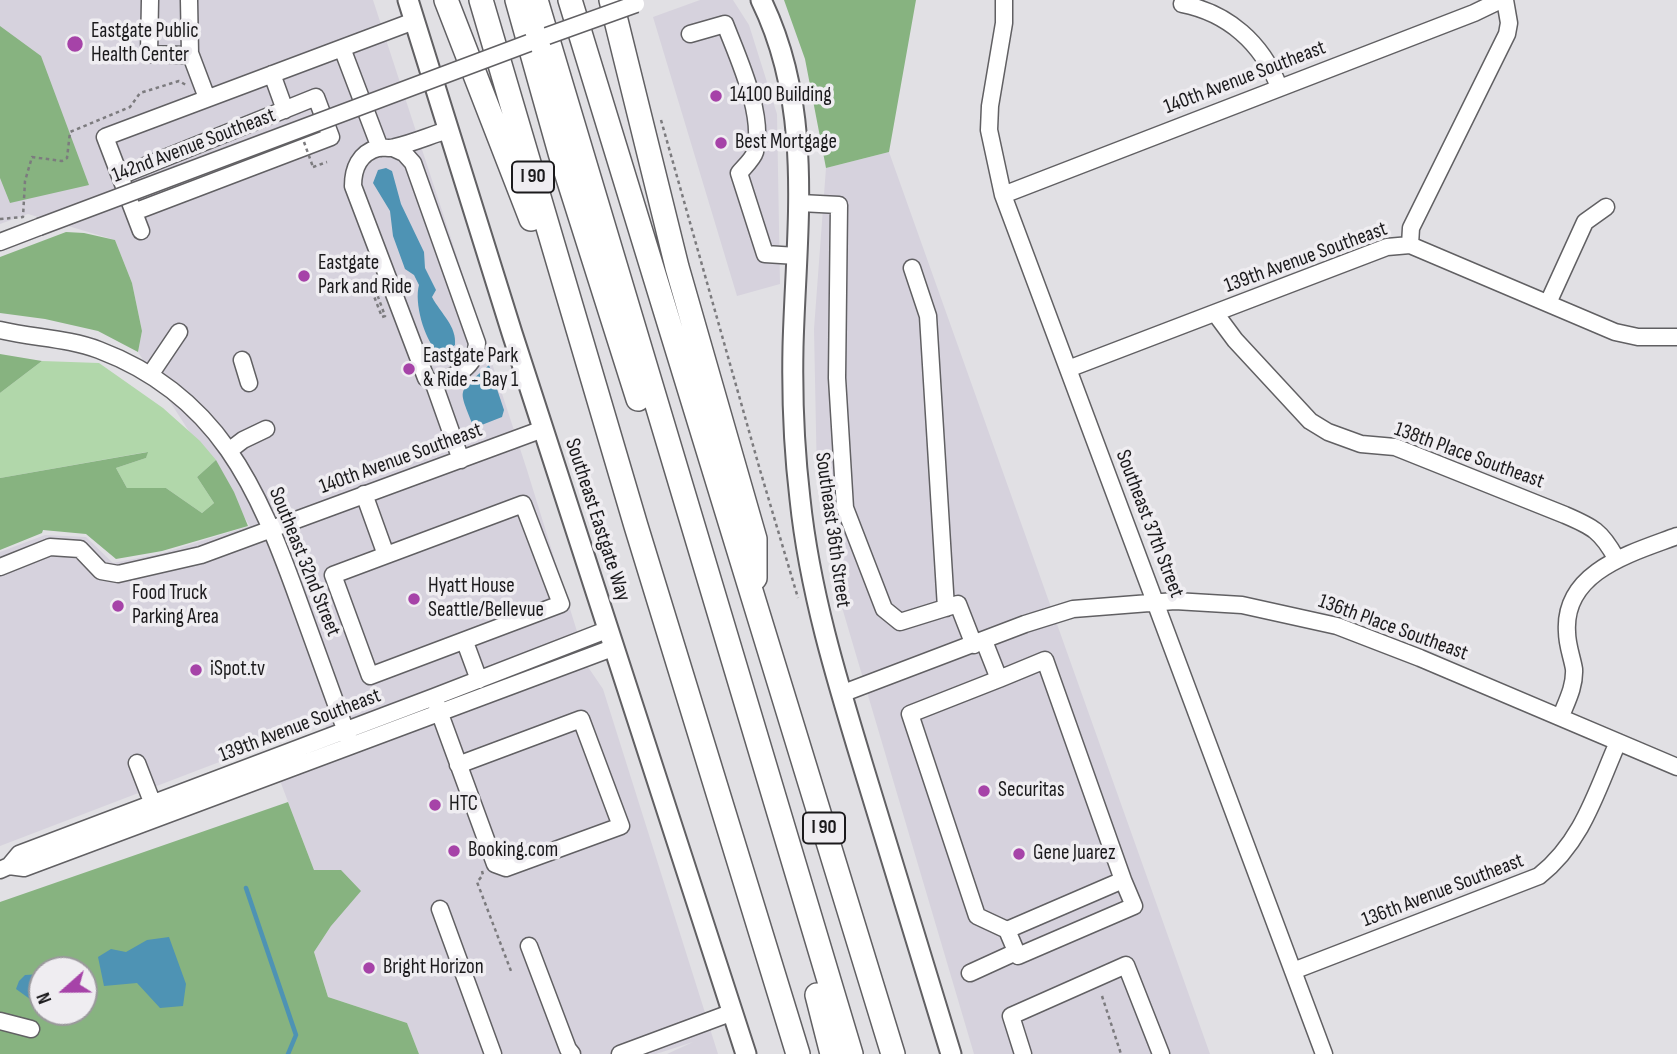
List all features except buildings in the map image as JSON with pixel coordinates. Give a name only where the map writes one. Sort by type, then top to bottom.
[{"type":"highway","points":[[446,0],[584,353]]},
{"type":"highway","name":"I 90","points":[[481,0],[584,353],[798,1054]]},
{"type":"highway","points":[[517,0],[538,40],[674,512],[765,810],[832,1054]]},
{"type":"highway","points":[[536,0],[538,40]]},
{"type":"highway","name":"I 90","points":[[570,0],[893,1054]]},
{"type":"highway","points":[[577,0],[618,161]]},
{"type":"highway","points":[[611,0],[677,267],[755,539],[755,602]]},
{"type":"highway","points":[[569,150],[851,1054]]},
{"type":"main road","name":"Southeast Eastgate Way","points":[[408,0],[543,429],[746,1054]]},
{"type":"main road","name":"Southeast 36th Street","points":[[761,0],[781,57],[792,102],[800,158],[793,349],[794,419],[800,499],[811,569],[841,695],[951,1054]]},
{"type":"street","points":[[150,0],[149,54],[190,53]]},
{"type":"street","points":[[189,0],[190,53],[200,94]]},
{"type":"street","name":"Southeast 37th Street","points":[[1004,0],[1004,23],[990,106],[989,130],[1003,195],[1324,1054]]},
{"type":"street","points":[[1410,245],[1411,228],[1507,34],[1508,10],[1503,0]]},
{"type":"street","name":"140th Avenue Southeast","points":[[1003,195],[1503,0]]},
{"type":"street","name":"142nd Avenue Southeast","points":[[0,242],[641,2]]},
{"type":"street","points":[[1182,4],[1220,15],[1240,31],[1259,50],[1279,87]]},
{"type":"street","points":[[141,231],[106,137],[200,94],[272,74],[414,20]]},
{"type":"street","points":[[690,34],[725,24],[744,73],[757,124],[755,154],[739,173],[765,254],[797,256]]},
{"type":"street","points":[[342,48],[386,148]]},
{"type":"street","points":[[272,74],[285,110]]},
{"type":"street","points":[[120,176],[316,97],[331,137],[134,212]]},
{"type":"street","points":[[448,130],[368,152],[358,162],[353,173],[353,186],[426,378],[434,384],[461,460]]},
{"type":"street","points":[[386,148],[404,153],[413,163],[477,343],[475,357],[466,369],[434,384]]},
{"type":"street","points":[[800,203],[839,205],[837,378],[845,509],[884,608],[900,622],[958,604],[999,679]]},
{"type":"street","points":[[1548,303],[1585,222],[1606,207]]},
{"type":"street","name":"139th Avenue Southeast","points":[[1068,369],[1387,247],[1410,245],[1615,332],[1638,337],[1677,337]]},
{"type":"street","points":[[912,268],[928,316],[946,608]]},
{"type":"street","name":"138th Place Southeast","points":[[1214,313],[1235,340],[1301,411],[1328,432],[1361,444],[1395,447],[1574,519],[1592,527],[1606,541],[1616,558]]},
{"type":"street","name":"Southeast 32nd Street","points":[[0,330],[99,350],[150,375],[192,407],[230,450],[248,478],[272,528],[348,739]]},
{"type":"street","points":[[150,375],[179,332]]},
{"type":"street","points":[[242,360],[249,383]]},
{"type":"street","points":[[230,450],[243,440],[267,429]]},
{"type":"street","name":"140th Avenue Southeast","points":[[0,567],[50,547],[80,549],[101,571],[118,574],[201,555],[543,429]]},
{"type":"street","points":[[364,494],[386,555]]},
{"type":"street","points":[[523,504],[561,604],[370,676],[333,575],[386,555],[523,504]]},
{"type":"street","points":[[1561,716],[1574,677],[1567,633],[1572,602],[1585,582],[1616,558],[1677,536]]},
{"type":"street","name":"136th Place Southeast","points":[[841,695],[1051,615],[1073,610],[1156,602],[1242,605],[1337,626],[1561,716],[1677,767]]},
{"type":"street","name":"139th Avenue Southeast","points":[[348,739],[434,697],[612,638]]},
{"type":"street","name":"139th Avenue Southeast","points":[[5,868],[24,868],[155,811],[348,739],[440,713],[612,638]]},
{"type":"street","points":[[465,642],[479,680]]},
{"type":"street","points":[[1045,660],[1124,880],[1134,906],[1018,956],[1007,930],[977,916],[910,714],[1045,660]]},
{"type":"street","points":[[434,697],[458,765],[495,864],[506,868],[621,827],[581,719],[458,765]]},
{"type":"street","name":"136th Avenue Southeast","points":[[1293,971],[1539,876],[1563,855],[1576,838],[1618,743]]},
{"type":"street","points":[[137,763],[155,811]]},
{"type":"street","points":[[1007,930],[1124,880]]},
{"type":"street","points":[[440,909],[493,1054]]},
{"type":"street","points":[[529,946],[572,1054]]},
{"type":"street","points":[[970,973],[1016,952]]},
{"type":"street","points":[[1023,1054],[1011,1016],[1126,965],[1161,1054]]},
{"type":"street","points":[[620,1054],[733,1012]]},
{"type":"street","points":[[0,1021],[31,1029]]},
{"type":"path","points":[[0,219],[23,217],[25,180],[32,157],[62,161],[67,158],[70,132],[130,107],[140,93],[179,81],[200,94]]},
{"type":"path","points":[[661,121],[799,601]]},
{"type":"path","points":[[303,139],[313,167],[327,162]]},
{"type":"path","points":[[372,291],[382,317],[385,316],[377,294]]},
{"type":"path","points":[[478,862],[483,875],[477,882],[511,971]]},
{"type":"path","points":[[1102,996],[1121,1054]]},
{"type":"shaded area","points":[[0,0],[373,0],[527,470],[588,667],[603,689],[718,1054],[667,1054],[693,1042],[656,1054],[419,1054],[407,1023],[328,997],[314,952],[331,926],[314,870],[279,778],[336,758],[321,712],[316,725],[0,846],[0,552],[45,535],[86,537],[113,563],[163,553],[250,526],[138,352],[142,331],[132,283],[115,240],[28,214],[0,224]]},
{"type":"shaded area","points":[[700,0],[733,0],[749,25],[777,114],[780,284],[737,296],[653,17]]},
{"type":"shaded area","points":[[889,152],[1210,1054],[974,1054],[841,604],[817,480],[814,329],[826,168]]},
{"type":"green space","points":[[784,0],[916,0],[889,152],[826,168],[805,59]]},
{"type":"green space","points":[[0,26],[41,56],[89,185],[10,203],[0,178]]},
{"type":"green space","points":[[66,232],[115,240],[132,283],[142,331],[138,352],[98,331],[45,319],[0,313],[0,257]]},
{"type":"green space","points":[[0,354],[42,361],[0,393]]},
{"type":"green space","points":[[42,361],[99,363],[163,408],[200,441],[216,460],[197,477],[214,503],[202,513],[166,488],[127,488],[116,468],[146,458],[147,452],[0,478],[0,393]]},
{"type":"green space","points":[[148,452],[146,458],[116,468],[127,488],[166,488],[202,513],[214,503],[197,477],[216,460],[234,492],[248,526],[162,551],[116,559],[86,534],[43,530],[42,533],[0,550],[0,478]]},
{"type":"green space","points":[[288,802],[314,870],[341,870],[361,891],[331,926],[314,952],[328,997],[407,1023],[419,1054],[0,1054],[0,902]]},
{"type":"water","points":[[386,168],[392,171],[401,204],[424,252],[425,268],[436,290],[432,297],[454,332],[455,345],[448,350],[437,351],[428,338],[419,310],[419,285],[414,275],[405,269],[393,236],[390,211],[373,183],[378,170]]},
{"type":"water","points":[[489,365],[504,410],[502,417],[474,428],[463,392]]},
{"type":"water","points":[[169,937],[186,984],[183,1006],[160,1008],[137,983],[104,986],[98,957],[111,949],[126,952],[147,940]]},
{"type":"water","points":[[25,975],[28,975],[28,998],[16,989]]},
{"type":"waterway","points":[[246,888],[296,1035],[288,1054]]},
{"type":"place","name":"Eastgate Public Health Center","points":[[75,44]]},
{"type":"place","name":"14100 Building","points":[[716,96]]},
{"type":"place","name":"Best Mortgage","points":[[721,143]]},
{"type":"place","name":"Eastgate Park and Ride","points":[[304,276]]},
{"type":"place","name":"Eastgate Park & Ride - Bay 1","points":[[409,369]]},
{"type":"place","name":"Hyatt House Seattle/Bellevue","points":[[414,599]]},
{"type":"place","name":"Food Truck Parking Area","points":[[118,606]]},
{"type":"place","name":"iSpot.tv","points":[[196,670]]},
{"type":"place","name":"Securitas","points":[[984,791]]},
{"type":"place","name":"HTC","points":[[435,805]]},
{"type":"place","name":"Booking.com","points":[[454,851]]},
{"type":"place","name":"Gene Juarez","points":[[1019,854]]},
{"type":"place","name":"Bright Horizon","points":[[369,968]]}]
